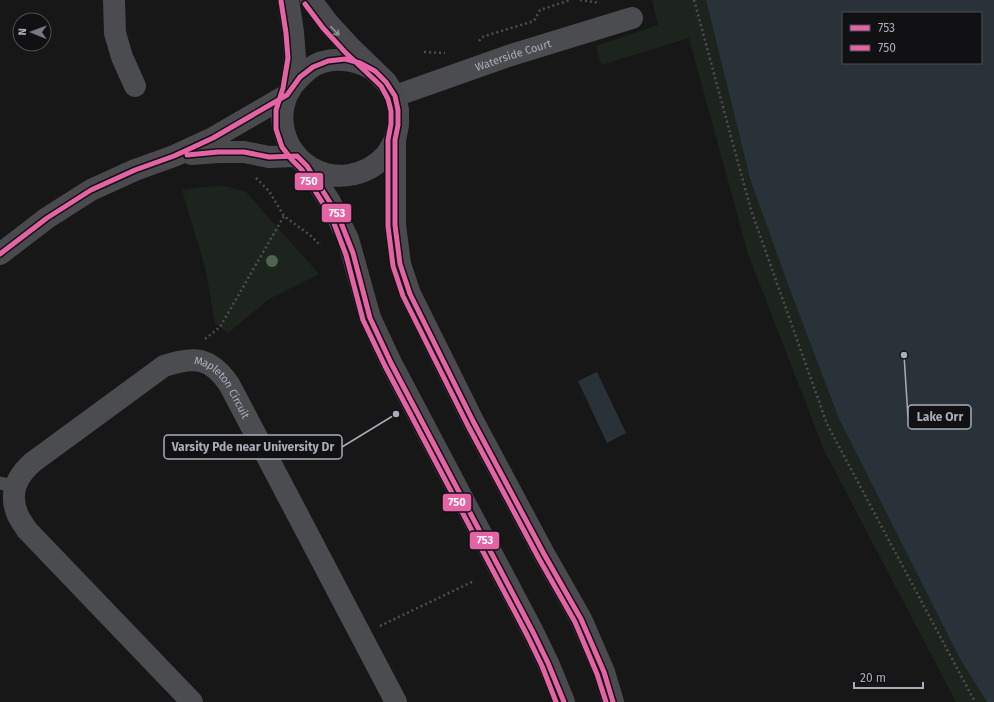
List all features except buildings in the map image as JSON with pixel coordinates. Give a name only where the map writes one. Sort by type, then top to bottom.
[{"type":"street","points":[[114,0],[115,33],[122,57],[135,86]]},
{"type":"street","points":[[288,0],[294,32],[295,58],[283,111],[283,127],[288,143],[330,202],[348,239],[370,318],[391,363],[533,632],[564,702]]},
{"type":"street","points":[[311,0],[328,23],[386,82],[395,96],[398,110],[398,125],[395,140],[395,225],[400,264],[410,294],[473,421],[544,554],[581,619],[604,672],[613,702]]},
{"type":"street","name":"Waterside Court","points":[[395,96],[508,56],[632,18]]},
{"type":"street","points":[[0,254],[47,218],[91,190],[135,170],[174,156],[213,138],[288,93],[300,77],[313,67],[328,61],[344,60],[360,63],[375,71]]},
{"type":"street","points":[[174,156],[218,152],[244,152],[302,161],[323,174],[340,176],[357,174],[373,167],[386,155],[395,140]]},
{"type":"street","name":"Mapleton Circuit","points":[[192,702],[27,530],[17,513],[14,500],[7,485],[33,462],[164,366],[181,360],[196,359],[209,364],[222,374],[229,384],[396,702]]},
{"type":"path","points":[[477,44],[482,37],[534,21],[540,10],[570,0]]},
{"type":"path","points":[[580,0],[599,3],[604,2]]},
{"type":"path","points":[[694,0],[751,210],[827,424],[975,702]]},
{"type":"path","points":[[424,52],[447,53]]},
{"type":"path","points":[[251,174],[269,191],[284,216],[321,246]]},
{"type":"path","points":[[196,359],[200,344],[206,337],[220,327],[284,216]]},
{"type":"path","points":[[360,635],[474,581]]},
{"type":"shaded area","points":[[652,0],[706,0],[750,179],[839,419],[960,659],[987,702],[956,702],[824,450],[748,254],[689,38],[601,65],[596,46],[658,25]]},
{"type":"shaded area","points":[[706,0],[994,0],[994,702],[987,702],[960,659],[839,419],[750,179]]},
{"type":"shaded area","points":[[225,186],[246,192],[319,274],[269,299],[228,333],[215,324],[206,271],[182,190]]},
{"type":"shaded area","points":[[597,372],[626,433],[607,443],[578,381]]},
{"type":"transit line","name":"750","points":[[281,1],[288,58],[283,88],[276,110],[276,129],[282,147],[302,170],[332,218],[346,255],[363,320],[385,366],[527,635],[542,666],[556,702]]},
{"type":"transit line","name":"750","points":[[305,4],[323,28],[345,52],[381,86],[388,99],[391,111],[391,124],[388,140],[388,226],[393,266],[403,296],[467,424],[538,557],[575,622],[597,674],[606,702]]},
{"type":"transit line","name":"753","points":[[0,254],[47,218],[91,190],[135,170],[174,156],[213,138],[287,95],[300,77],[313,67],[328,61],[345,59],[360,63],[375,71],[386,82],[395,96],[398,110],[398,125],[395,140],[395,225],[400,264],[410,294],[473,421],[544,554],[581,619],[604,672],[613,702]]},
{"type":"transit line","name":"753","points":[[187,155],[218,152],[244,152],[269,157],[297,156],[307,166],[338,215],[353,253],[370,318],[391,363],[533,632],[564,702]]},
{"type":"place","name":"Lake Orr","points":[[904,355]]},
{"type":"place","name":"Varsity Pde near University Dr","points":[[396,414]]}]
